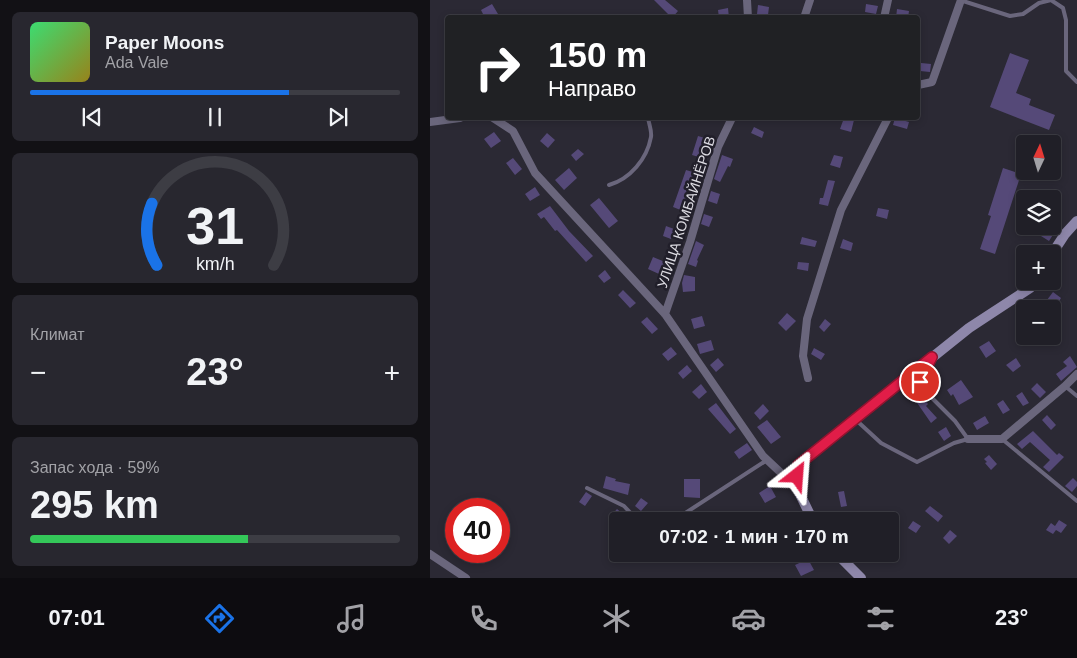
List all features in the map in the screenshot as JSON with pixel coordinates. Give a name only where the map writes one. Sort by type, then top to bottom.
[{"type":"street","points":[[747,0],[748,15]]},
{"type":"street","points":[[805,15],[810,0]]},
{"type":"street","points":[[885,15],[888,0]]},
{"type":"street","points":[[920,84],[932,82],[961,0]]},
{"type":"street","points":[[430,122],[445,120]]},
{"type":"street","points":[[496,120],[513,131],[536,173],[665,314],[767,460],[797,488],[809,512]]},
{"type":"street","name":"УЛИЦА КОМБАЙНЁРОВ","points":[[665,314],[690,242],[718,147],[731,120]]},
{"type":"street","points":[[808,378],[803,356],[808,319],[841,210],[887,120]]},
{"type":"street","points":[[1058,245],[1077,221]]},
{"type":"street","points":[[797,488],[798,465],[969,328],[1027,290]]},
{"type":"street","points":[[968,439],[1002,439],[1077,374]]},
{"type":"street","points":[[430,554],[466,578]]},
{"type":"street","points":[[845,562],[861,578]]},
{"type":"lane","points":[[961,0],[1010,16],[1023,14],[1039,3],[1051,0],[1063,8],[1066,20],[1066,71],[1077,82]]},
{"type":"lane","points":[[609,185],[625,179],[636,168],[646,152],[651,136],[648,120]]},
{"type":"lane","points":[[855,419],[881,443],[917,462],[954,443],[968,439],[955,421],[923,389],[920,382],[932,357]]},
{"type":"lane","points":[[1065,386],[1077,396]]},
{"type":"lane","points":[[1002,439],[1077,501]]},
{"type":"lane","points":[[687,512],[767,460]]},
{"type":"lane","points":[[587,488],[624,506],[630,512]]},
{"type":"building","points":[[654,0],[665,0],[678,11],[675,15],[669,15]]},
{"type":"building","points":[[492,4],[498,14],[484,15],[481,10]]},
{"type":"building","points":[[866,4],[878,6],[876,14],[865,12]]},
{"type":"building","points":[[758,5],[769,7],[768,15],[757,14]]},
{"type":"building","points":[[728,8],[729,15],[719,15],[718,10]]},
{"type":"building","points":[[897,9],[909,11],[908,15],[896,15]]},
{"type":"building","points":[[1010,53],[1029,60],[1016,93],[1031,99],[1029,105],[1055,115],[1049,130],[990,107]]},
{"type":"building","points":[[921,63],[931,64],[930,72],[920,71]]},
{"type":"building","points":[[843,120],[854,120],[851,132],[840,129]]},
{"type":"building","points":[[894,120],[909,122],[907,129],[893,125]]},
{"type":"building","points":[[754,127],[764,132],[762,138],[751,133]]},
{"type":"building","points":[[494,132],[501,141],[491,148],[484,139]]},
{"type":"building","points":[[547,133],[555,140],[548,148],[540,141]]},
{"type":"building","points":[[698,136],[708,139],[702,158],[692,155]]},
{"type":"building","points":[[578,149],[584,154],[576,161],[571,155]]},
{"type":"building","points":[[722,155],[733,159],[720,182],[714,179]]},
{"type":"building","points":[[834,155],[843,157],[840,168],[830,165]]},
{"type":"building","points":[[513,158],[522,169],[515,175],[506,163]]},
{"type":"building","points":[[569,168],[577,178],[564,190],[555,180]]},
{"type":"building","points":[[1003,168],[1016,172],[1016,180],[1019,180],[995,254],[980,249],[991,216],[988,215]]},
{"type":"building","points":[[686,170],[696,173],[683,211],[673,207]]},
{"type":"building","points":[[828,180],[835,181],[828,206],[819,204],[820,198],[823,198]]},
{"type":"building","points":[[535,187],[540,195],[530,201],[525,194]]},
{"type":"building","points":[[711,191],[720,194],[717,204],[708,201]]},
{"type":"building","points":[[599,198],[618,221],[609,228],[590,205]]},
{"type":"building","points":[[550,206],[569,231],[593,256],[586,262],[557,230],[555,231],[544,217],[541,219],[537,214]]},
{"type":"building","points":[[878,208],[889,210],[887,219],[876,216]]},
{"type":"building","points":[[704,214],[713,217],[709,227],[701,224]]},
{"type":"building","points":[[666,226],[674,229],[671,239],[663,236]]},
{"type":"building","points":[[1042,235],[1053,235],[1049,241]]},
{"type":"building","points":[[802,237],[817,241],[815,247],[800,244]]},
{"type":"building","points":[[843,239],[853,243],[851,251],[840,248]]},
{"type":"building","points":[[696,241],[704,245],[696,267],[688,264]]},
{"type":"building","points":[[653,257],[665,262],[659,274],[648,269]]},
{"type":"building","points":[[798,262],[809,263],[808,271],[797,269]]},
{"type":"building","points":[[605,270],[611,278],[604,283],[598,276]]},
{"type":"building","points":[[684,275],[695,277],[695,291],[683,292],[682,283]]},
{"type":"building","points":[[623,290],[636,303],[630,308],[618,295]]},
{"type":"building","points":[[1053,292],[1061,298],[1060,300],[1047,300]]},
{"type":"building","points":[[787,313],[796,321],[786,331],[778,323]]},
{"type":"building","points":[[702,316],[705,326],[694,329],[691,319]]},
{"type":"building","points":[[647,317],[658,329],[652,334],[641,322]]},
{"type":"building","points":[[825,319],[831,324],[824,332],[819,327]]},
{"type":"building","points":[[711,340],[714,350],[700,354],[697,344]]},
{"type":"building","points":[[989,341],[996,351],[986,358],[979,347]]},
{"type":"building","points":[[671,347],[677,354],[668,361],[662,354]]},
{"type":"building","points":[[814,348],[825,354],[821,360],[811,354]]},
{"type":"building","points":[[1070,356],[1077,367],[1061,381],[1056,374],[1067,366],[1063,362]]},
{"type":"building","points":[[718,358],[724,365],[716,372],[710,365]]},
{"type":"building","points":[[1016,358],[1021,366],[1013,372],[1006,365]]},
{"type":"building","points":[[687,365],[692,371],[683,379],[678,373]]},
{"type":"building","points":[[961,380],[973,397],[959,405],[953,394],[951,396],[947,390]]},
{"type":"building","points":[[1037,383],[1046,392],[1040,398],[1031,389]]},
{"type":"building","points":[[701,384],[707,392],[699,399],[692,392]]},
{"type":"building","points":[[1022,392],[1029,403],[1023,406],[1016,396]]},
{"type":"building","points":[[919,393],[928,404],[926,406],[937,418],[931,423],[913,397]]},
{"type":"building","points":[[1003,400],[1010,410],[1003,414],[997,404]]},
{"type":"building","points":[[716,403],[736,429],[730,434],[708,409]]},
{"type":"building","points":[[763,404],[769,411],[760,420],[754,413]]},
{"type":"building","points":[[1047,415],[1056,425],[1051,430],[1042,420]]},
{"type":"building","points":[[985,416],[989,423],[977,430],[973,423]]},
{"type":"building","points":[[767,420],[781,437],[771,444],[757,427]]},
{"type":"building","points":[[946,427],[951,436],[944,441],[938,432]]},
{"type":"building","points":[[1033,431],[1057,455],[1059,453],[1064,457],[1049,472],[1043,467],[1050,460],[1030,442],[1022,449],[1017,444]]},
{"type":"building","points":[[747,443],[752,450],[739,459],[734,452]]},
{"type":"building","points":[[989,455],[997,464],[991,470],[984,459]]},
{"type":"building","points":[[606,476],[616,479],[615,481],[630,484],[628,495],[603,488]]},
{"type":"building","points":[[1073,478],[1077,482],[1077,486],[1072,492],[1065,486]]},
{"type":"building","points":[[684,479],[700,479],[700,498],[684,497]]},
{"type":"building","points":[[770,486],[776,497],[765,503],[759,493]]},
{"type":"building","points":[[844,491],[847,506],[841,507],[838,492]]},
{"type":"building","points":[[586,492],[592,496],[585,506],[579,502]]},
{"type":"building","points":[[641,498],[648,503],[641,511],[635,506]]},
{"type":"building","points":[[930,506],[943,516],[938,522],[925,511]]},
{"type":"building","points":[[1059,520],[1067,525],[1061,533],[1056,530],[1053,534],[1046,530],[1051,523],[1055,526]]},
{"type":"building","points":[[913,521],[921,526],[916,533],[908,528]]},
{"type":"building","points":[[950,530],[957,536],[949,544],[943,538]]},
{"type":"building","points":[[802,562],[810,562],[814,570],[801,576],[795,565]]},
{"type":"route","points":[[797,476],[798,465],[932,357],[920,382]]}]
